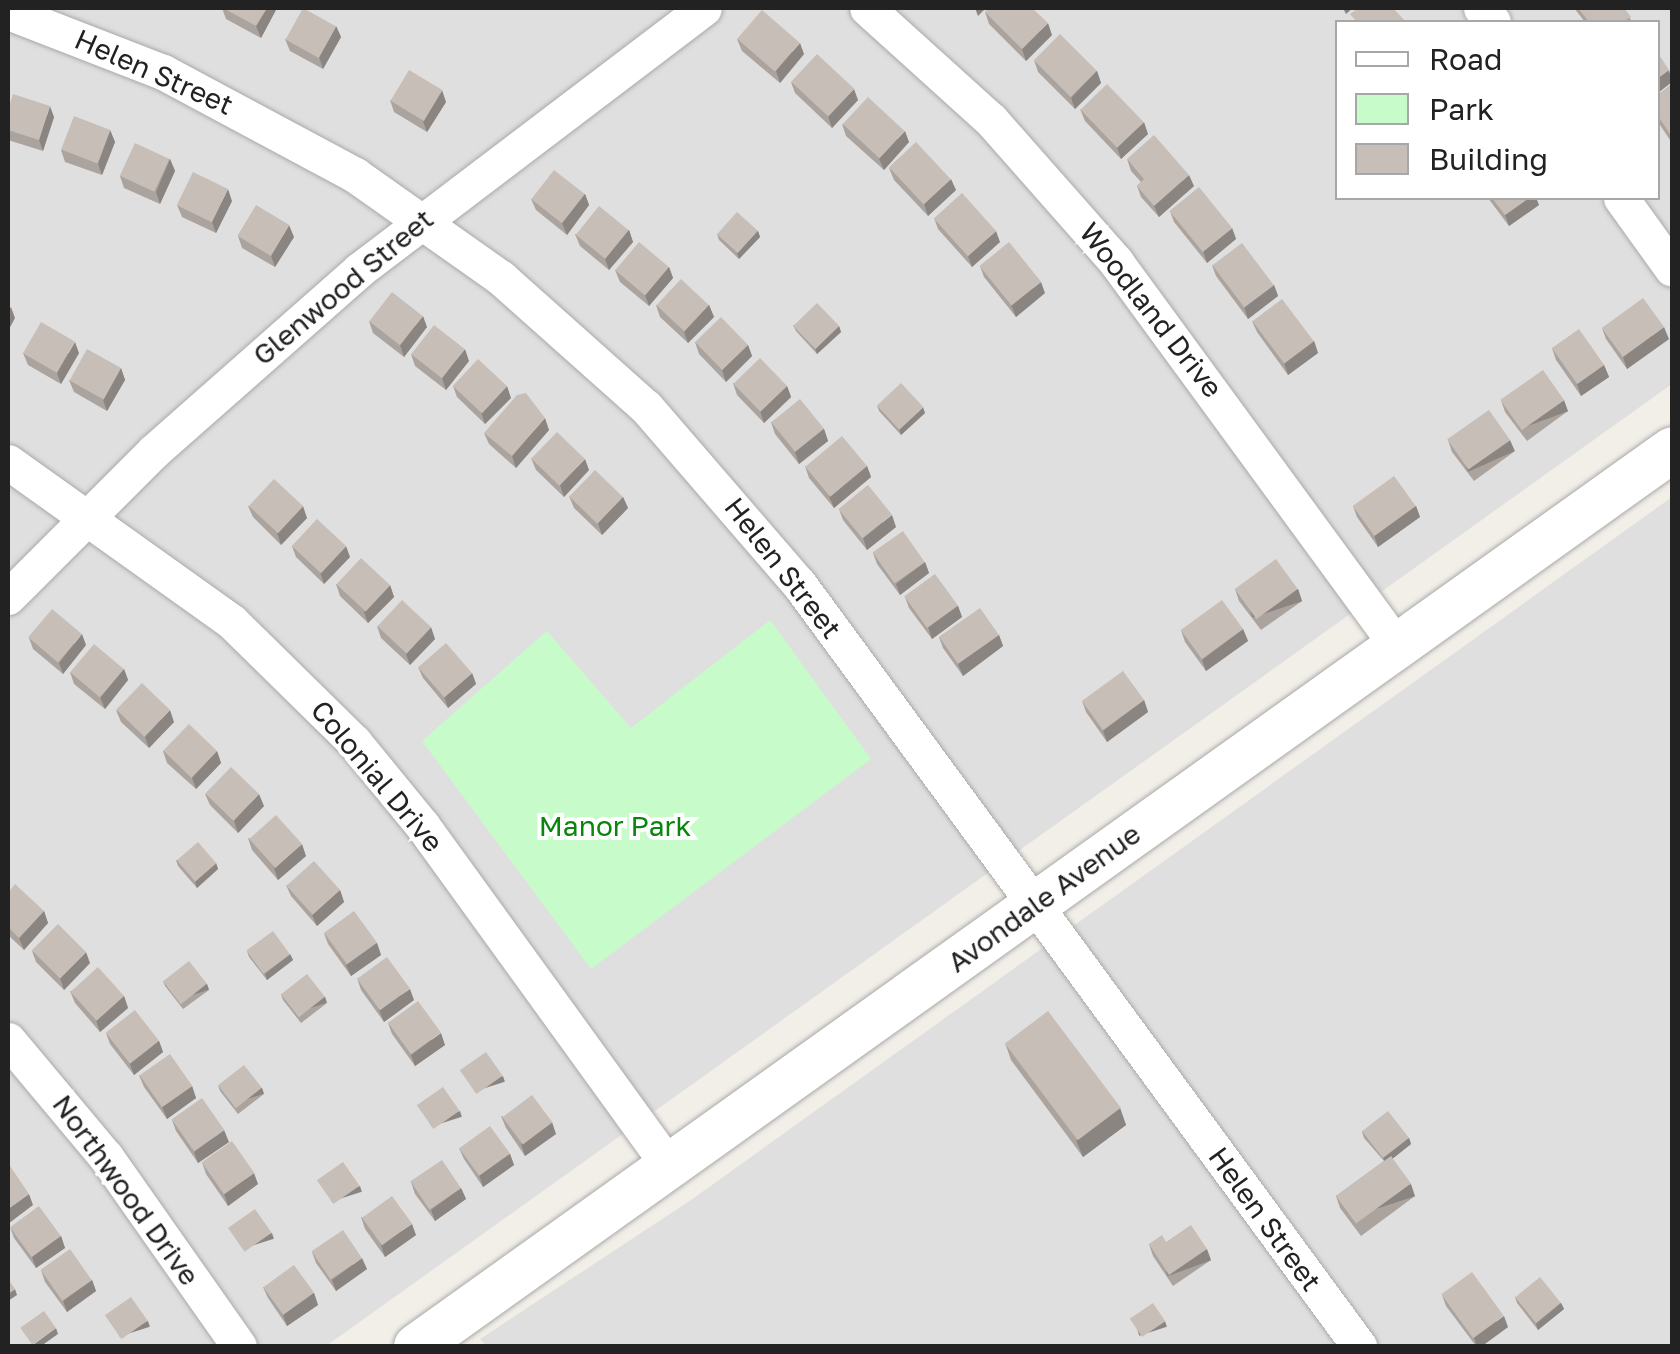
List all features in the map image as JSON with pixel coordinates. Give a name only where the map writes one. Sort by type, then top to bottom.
[{"type":"street","name":"Glenwood Street","points":[[8,597],[88,515],[256,360],[422,220],[704,8]]},
{"type":"street","name":"Woodland Drive","points":[[867,8],[991,120],[1116,262],[1397,646]]},
{"type":"street","name":"Helen Street","points":[[8,12],[163,72],[250,115],[422,220],[575,341],[712,477],[799,584],[1359,1346]]},
{"type":"street","points":[[1621,200],[1672,269]]},
{"type":"street","name":"Avondale Avenue","points":[[416,1346],[1672,449]]},
{"type":"street","name":"Colonial Drive","points":[[8,462],[88,515],[232,622],[354,742],[422,825],[669,1166]]},
{"type":"street","name":"Northwood Drive","points":[[8,1040],[106,1156],[238,1346]]},
{"type":"shaded area","points":[[8,8],[1672,8],[1672,384],[326,1346],[8,1346]]},
{"type":"shaded area","points":[[1672,497],[1672,1346],[486,1346],[480,1339],[691,1200]]},
{"type":"green space","name":"Manor Park","points":[[770,620],[871,759],[591,969],[422,741],[547,631],[631,728]]},
{"type":"building","points":[[223,8],[267,8],[256,26]]},
{"type":"building","points":[[303,8],[336,26],[319,58],[286,39]]},
{"type":"building","points":[[989,8],[1032,8],[1048,23],[1022,49],[985,12]]},
{"type":"building","points":[[1358,8],[1393,8],[1404,20],[1355,20],[1350,14]]},
{"type":"building","points":[[1578,8],[1624,8],[1631,17],[1626,20],[1587,20]]},
{"type":"building","points":[[762,10],[800,43],[775,71],[737,39]]},
{"type":"building","points":[[1060,34],[1097,71],[1071,97],[1034,60]]},
{"type":"building","points":[[817,54],[854,89],[828,117],[791,82]]},
{"type":"building","points":[[1660,56],[1669,70],[1660,77]]},
{"type":"building","points":[[409,70],[442,90],[424,121],[390,101]]},
{"type":"building","points":[[1107,84],[1144,122],[1117,148],[1080,110]]},
{"type":"building","points":[[1672,84],[1672,137],[1660,119],[1660,93]]},
{"type":"building","points":[[13,94],[50,106],[39,140],[8,130]]},
{"type":"building","points":[[868,97],[905,131],[879,158],[843,124]]},
{"type":"building","points":[[74,116],[110,130],[98,164],[61,150]]},
{"type":"building","points":[[1154,135],[1189,175],[1154,206],[1137,186],[1144,179],[1127,159]]},
{"type":"building","points":[[916,142],[951,179],[924,205],[889,167]]},
{"type":"building","points":[[135,143],[169,159],[154,192],[120,176]]},
{"type":"building","points":[[554,170],[585,194],[562,223],[531,199]]},
{"type":"building","points":[[193,172],[228,189],[212,222],[177,205]]},
{"type":"building","points":[[1199,187],[1232,228],[1203,252],[1169,211]]},
{"type":"building","points":[[962,193],[996,231],[968,256],[934,218]]},
{"type":"building","points":[[1494,200],[1526,200],[1505,215]]},
{"type":"building","points":[[256,205],[289,225],[271,256],[237,236]]},
{"type":"building","points":[[599,206],[629,230],[605,259],[576,235]]},
{"type":"building","points":[[737,212],[758,231],[738,253],[717,234]]},
{"type":"building","points":[[639,242],[669,267],[645,295],[615,270]]},
{"type":"building","points":[[1009,242],[1041,282],[1012,306],[979,266]]},
{"type":"building","points":[[1242,243],[1274,285],[1244,308],[1212,265]]},
{"type":"building","points":[[681,279],[709,305],[684,331],[656,305]]},
{"type":"building","points":[[392,292],[423,316],[400,345],[369,321]]},
{"type":"building","points":[[1643,298],[1664,327],[1623,357],[1602,328]]},
{"type":"building","points":[[1282,299],[1314,341],[1284,364],[1252,321]]},
{"type":"building","points":[[817,303],[839,326],[815,349],[793,326]]},
{"type":"building","points":[[721,317],[748,345],[722,370],[695,342]]},
{"type":"building","points":[[41,322],[75,342],[57,373],[23,353]]},
{"type":"building","points":[[434,325],[465,349],[442,378],[411,354]]},
{"type":"building","points":[[1579,329],[1604,365],[1577,384],[1552,348]]},
{"type":"building","points":[[87,349],[121,368],[104,399],[70,380]]},
{"type":"building","points":[[760,358],[787,386],[760,412],[733,384]]},
{"type":"building","points":[[478,359],[507,386],[482,413],[453,386]]},
{"type":"building","points":[[1543,370],[1564,400],[1522,430],[1500,400]]},
{"type":"building","points":[[901,383],[924,407],[899,430],[877,406]]},
{"type":"building","points":[[526,393],[545,418],[512,456],[484,433],[517,395]]},
{"type":"building","points":[[800,399],[824,429],[795,452],[771,422]]},
{"type":"building","points":[[1489,410],[1510,440],[1468,470],[1447,439]]},
{"type":"building","points":[[557,432],[585,459],[559,486],[531,459]]},
{"type":"building","points":[[842,436],[867,466],[830,497],[805,467]]},
{"type":"building","points":[[595,470],[623,497],[597,524],[569,497]]},
{"type":"building","points":[[1394,476],[1416,506],[1374,536],[1353,506]]},
{"type":"building","points":[[274,479],[303,506],[278,533],[249,506]]},
{"type":"building","points":[[868,485],[892,515],[862,538],[838,509]]},
{"type":"building","points":[[317,519],[346,546],[321,573],[292,546]]},
{"type":"building","points":[[903,531],[925,562],[894,583],[873,552]]},
{"type":"building","points":[[361,558],[390,585],[366,612],[336,584]]},
{"type":"building","points":[[1276,559],[1298,589],[1256,619],[1235,589]]},
{"type":"building","points":[[935,574],[958,606],[927,628],[904,596]]},
{"type":"building","points":[[402,600],[431,627],[407,654],[377,626]]},
{"type":"building","points":[[1222,600],[1243,629],[1202,659],[1181,630]]},
{"type":"building","points":[[980,608],[999,635],[958,664],[939,637]]},
{"type":"building","points":[[52,609],[82,634],[58,662],[28,637]]},
{"type":"building","points":[[446,643],[472,673],[444,697],[418,667]]},
{"type":"building","points":[[94,644],[124,669],[100,697],[70,672]]},
{"type":"building","points":[[1123,671],[1144,700],[1103,730],[1082,701]]},
{"type":"building","points":[[142,683],[170,710],[144,737],[116,710]]},
{"type":"building","points":[[189,724],[217,751],[191,778],[163,751]]},
{"type":"building","points":[[231,767],[259,794],[233,821],[205,794]]},
{"type":"building","points":[[276,815],[302,844],[275,868],[249,839]]},
{"type":"building","points":[[198,842],[216,863],[195,882],[177,860]]},
{"type":"building","points":[[314,861],[340,890],[313,915],[287,886]]},
{"type":"building","points":[[15,884],[44,911],[19,938],[8,927],[8,893]]},
{"type":"building","points":[[354,911],[377,943],[347,964],[324,933]]},
{"type":"building","points":[[58,924],[86,952],[60,978],[32,950]]},
{"type":"building","points":[[273,931],[290,954],[263,974],[246,950]]},
{"type":"building","points":[[387,957],[410,989],[380,1010],[357,979]]},
{"type":"building","points":[[189,961],[207,984],[181,1004],[163,981]]},
{"type":"building","points":[[98,967],[124,996],[97,1021],[71,992]]},
{"type":"building","points":[[307,974],[325,997],[299,1017],[281,994]]},
{"type":"building","points":[[418,1001],[441,1033],[411,1054],[388,1023]]},
{"type":"building","points":[[135,1010],[159,1041],[130,1064],[106,1033]]},
{"type":"building","points":[[1048,1011],[1121,1108],[1078,1140],[1005,1043]]},
{"type":"building","points":[[486,1052],[503,1076],[476,1094],[460,1070]]},
{"type":"building","points":[[170,1054],[192,1086],[162,1107],[140,1075]]},
{"type":"building","points":[[244,1065],[262,1088],[236,1108],[218,1085]]},
{"type":"building","points":[[443,1087],[460,1111],[433,1129],[417,1105]]},
{"type":"building","points":[[532,1095],[552,1122],[523,1144],[502,1117]]},
{"type":"building","points":[[202,1098],[224,1130],[194,1151],[172,1119]]},
{"type":"building","points":[[1388,1111],[1409,1138],[1383,1158],[1362,1131]]},
{"type":"building","points":[[490,1126],[510,1154],[479,1176],[459,1148]]},
{"type":"building","points":[[232,1141],[254,1173],[224,1194],[202,1162]]},
{"type":"building","points":[[1391,1156],[1411,1184],[1356,1223],[1336,1196]]},
{"type":"building","points":[[442,1160],[461,1188],[430,1209],[410,1181]]},
{"type":"building","points":[[343,1162],[360,1186],[333,1204],[317,1180]]},
{"type":"building","points":[[8,1163],[29,1194],[8,1209]]},
{"type":"building","points":[[392,1196],[412,1224],[382,1245],[362,1218]]},
{"type":"building","points":[[39,1206],[61,1236],[32,1257],[10,1227]]},
{"type":"building","points":[[255,1209],[272,1233],[245,1252],[228,1228]]},
{"type":"building","points":[[1191,1225],[1207,1249],[1169,1275],[1149,1244],[1162,1235],[1166,1242]]},
{"type":"building","points":[[343,1230],[362,1258],[331,1279],[311,1251]]},
{"type":"building","points":[[70,1249],[92,1280],[62,1301],[41,1270]]},
{"type":"building","points":[[294,1265],[314,1293],[283,1315],[263,1287]]},
{"type":"building","points":[[1472,1272],[1504,1316],[1473,1338],[1441,1294]]},
{"type":"building","points":[[1540,1277],[1561,1303],[1536,1323],[1515,1297]]},
{"type":"building","points":[[131,1297],[148,1321],[121,1339],[105,1315]]},
{"type":"building","points":[[1153,1303],[1165,1321],[1142,1337],[1130,1319]]},
{"type":"building","points":[[44,1311],[56,1328],[32,1345],[20,1328]]}]
